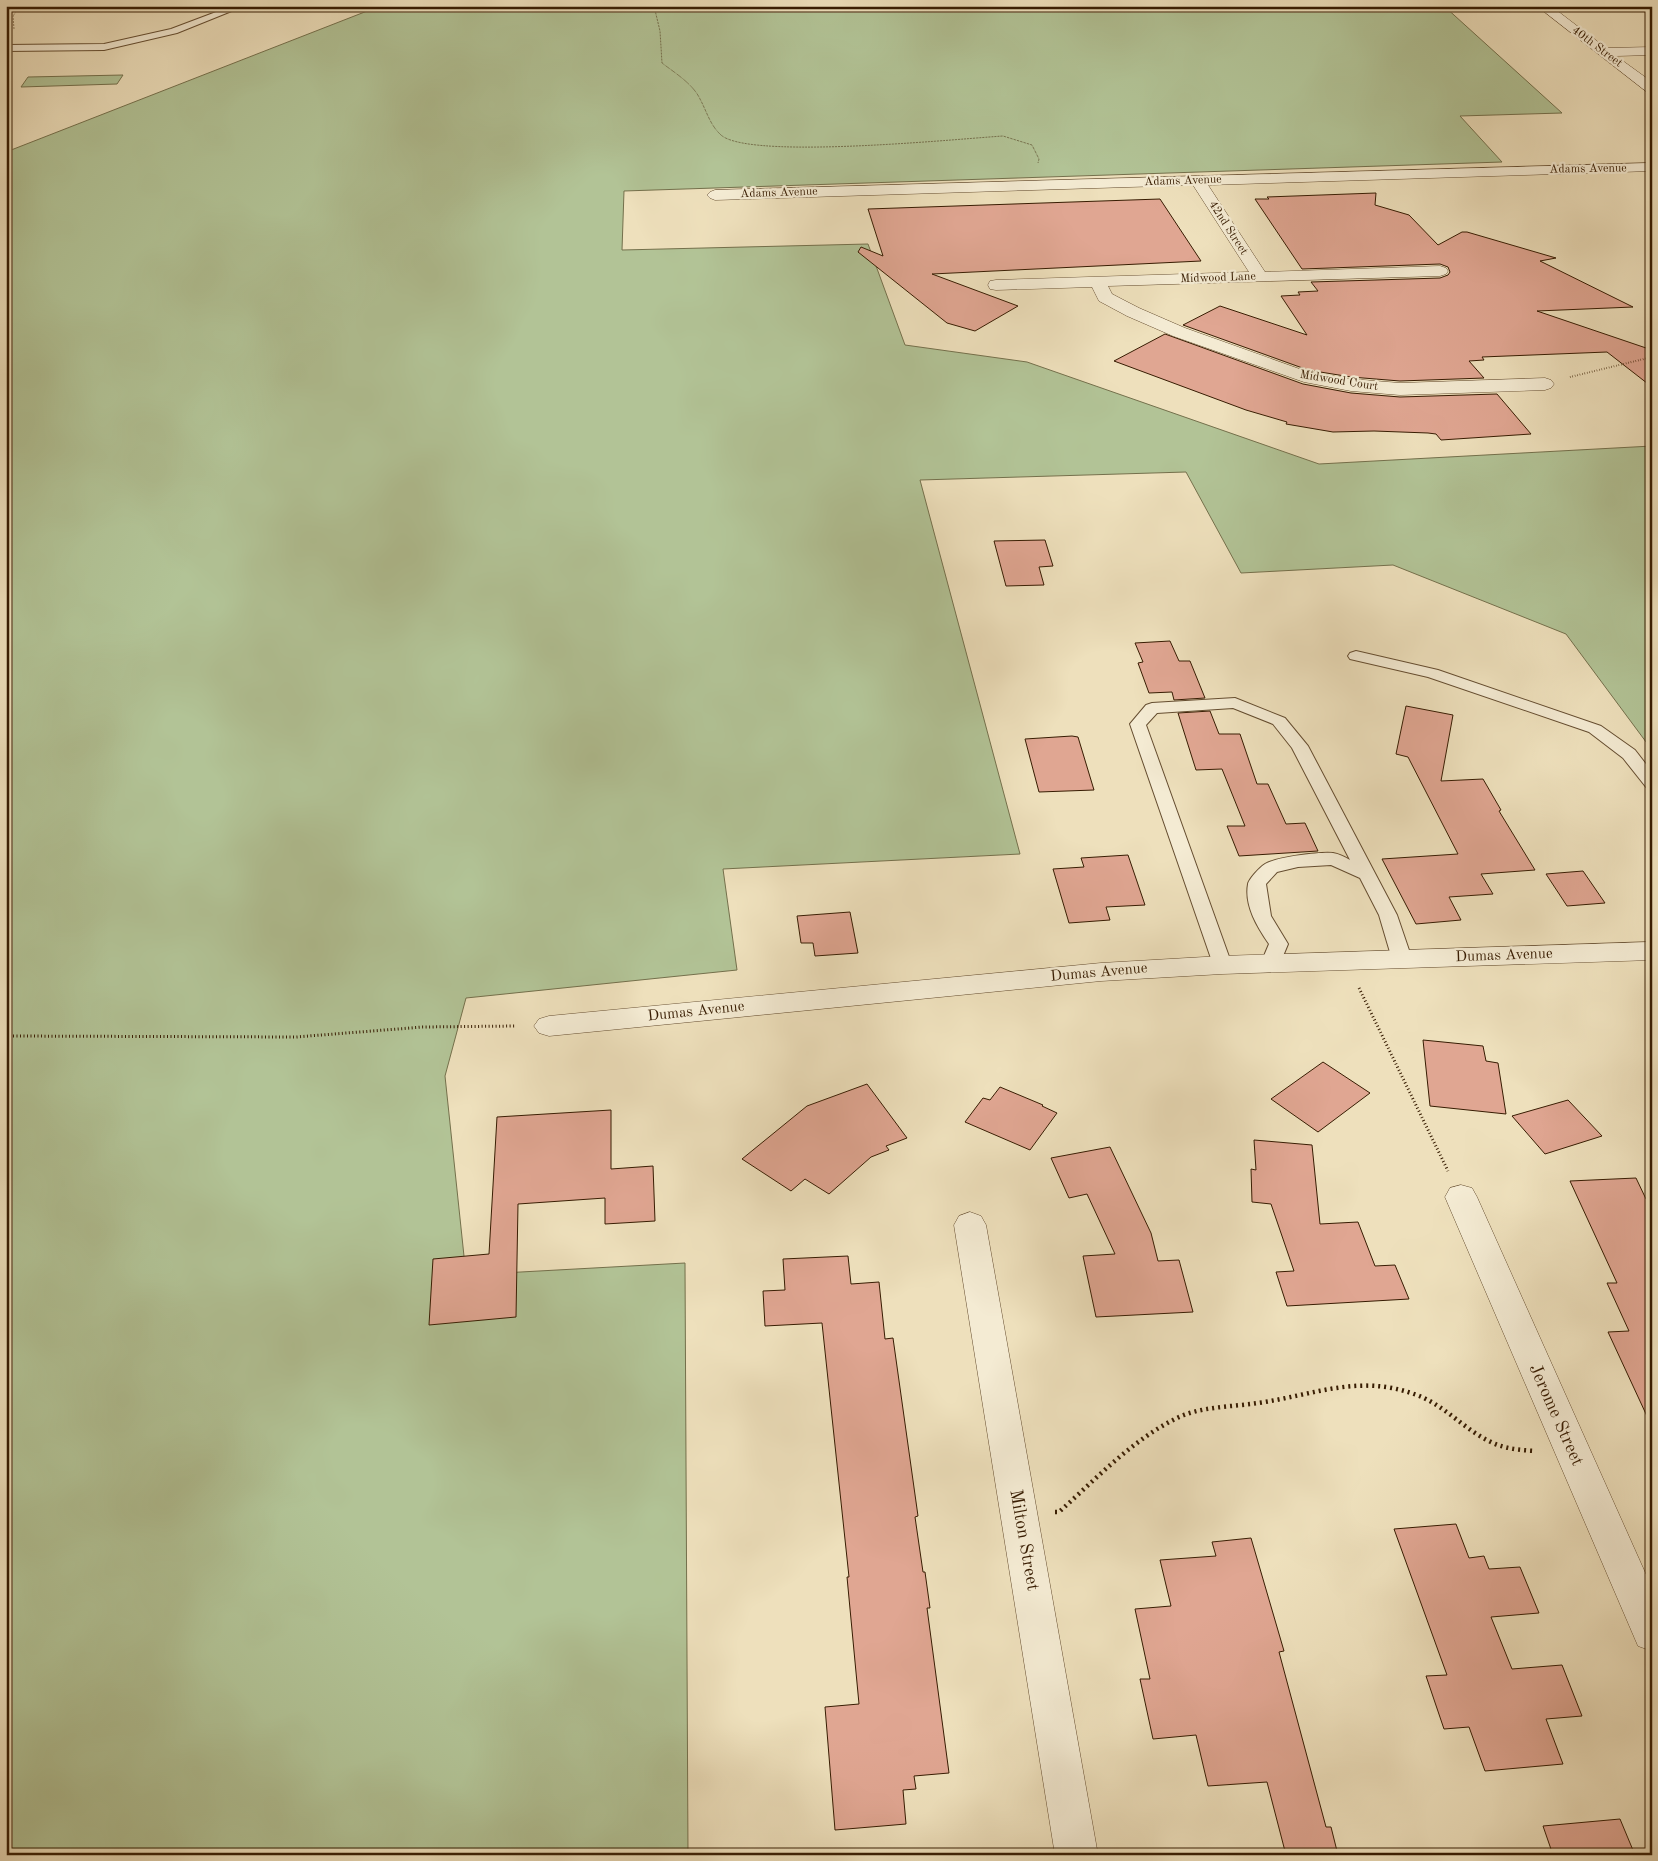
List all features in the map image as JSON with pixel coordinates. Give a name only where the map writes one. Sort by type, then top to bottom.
[{"type":"street","name":"40th Street","points":[[1543,6],[1652,88]]},
{"type":"street","points":[[1603,52],[1652,51]]},
{"type":"street","name":"Adams Avenue","points":[[715,195],[1652,167]]},
{"type":"street","name":"42nd Street","points":[[1196,180],[1260,277]]},
{"type":"street","name":"Midwood Lane","points":[[996,285],[1440,271]]},
{"type":"street","name":"Midwood Court","points":[[1098,282],[1106,297],[1133,312],[1197,339],[1304,377],[1351,385],[1400,389],[1545,384]]},
{"type":"street","name":"Dumas Avenue","points":[[549,1026],[1101,972],[1271,963],[1652,951]]},
{"type":"street","name":"Jerome Street","points":[[1461,1197],[1652,1633]]},
{"type":"street","name":"Milton Street","points":[[970,1225],[1077,1855]]},
{"type":"lane","points":[[6,48],[104,47],[174,31],[240,6]]},
{"type":"lane","points":[[1356,656],[1432,673],[1595,729],[1629,754],[1652,783]]},
{"type":"lane","points":[[1222,965],[1138,724],[1152,708],[1235,703],[1279,722],[1300,746],[1388,915],[1402,959]]},
{"type":"lane","points":[[1271,963],[1279,944],[1266,926],[1257,904],[1257,883],[1271,868],[1298,861],[1333,859],[1366,874]]},
{"type":"path","points":[[654,6],[660,31],[662,63],[685,81],[700,98],[706,116],[722,136],[756,146],[801,148],[1003,136],[1032,145],[1039,159],[1037,171],[1044,185]]},
{"type":"path","points":[[1545,384],[1605,367],[1652,357]]},
{"type":"path","points":[[1345,961],[1461,1197]]},
{"type":"path","points":[[6,1036],[296,1037],[423,1027],[549,1026]]},
{"type":"path","points":[[1019,1514],[1059,1512],[1140,1441],[1179,1418],[1207,1410],[1261,1402],[1341,1386],[1384,1386],[1423,1397],[1438,1405],[1472,1432],[1489,1442],[1510,1450],[1573,1453]]},
{"type":"green space","points":[[380,6],[1444,6],[1562,113],[1460,116],[1502,162],[624,191],[622,250],[868,244],[905,345],[1027,362],[1319,464],[1652,446],[1652,750],[1566,634],[1393,565],[1241,573],[1186,472],[920,480],[1020,854],[723,869],[737,970],[466,998],[445,1076],[466,1275],[685,1263],[688,1855],[6,1855],[6,152]]},
{"type":"green space","points":[[123,75],[117,84],[21,87],[28,77]]},
{"type":"building","points":[[1376,193],[1375,205],[1409,215],[1438,245],[1462,232],[1467,232],[1556,258],[1540,261],[1633,307],[1537,311],[1652,350],[1652,387],[1607,352],[1482,357],[1484,360],[1469,361],[1484,378],[1400,381],[1351,377],[1308,370],[1183,325],[1220,306],[1307,335],[1281,296],[1300,295],[1298,292],[1318,291],[1311,282],[1440,278],[1448,275],[1450,272],[1448,267],[1440,264],[1302,269],[1255,199]]},
{"type":"building","points":[[1160,199],[1201,261],[932,274],[1018,306],[975,331],[947,323],[858,252],[861,247],[883,256],[868,209]]},
{"type":"building","points":[[1165,334],[1303,384],[1351,393],[1400,397],[1497,394],[1531,434],[1441,440],[1436,434],[1428,433],[1333,432],[1286,424],[1287,422],[1246,410],[1114,361]]},
{"type":"building","points":[[1045,540],[1053,566],[1039,567],[1044,585],[1006,586],[994,541]]},
{"type":"building","points":[[1170,641],[1179,661],[1190,661],[1205,698],[1174,700],[1172,692],[1149,693],[1138,663],[1143,662],[1135,643]]},
{"type":"building","points":[[1406,706],[1453,715],[1441,781],[1483,779],[1501,810],[1499,811],[1535,870],[1481,874],[1493,894],[1449,897],[1461,920],[1416,924],[1382,859],[1458,854],[1408,757],[1396,754]]},
{"type":"building","points":[[1210,711],[1219,734],[1240,734],[1257,784],[1268,784],[1286,824],[1305,823],[1318,851],[1239,856],[1227,826],[1245,826],[1222,769],[1196,770],[1178,713]]},
{"type":"building","points":[[1078,737],[1094,790],[1039,792],[1025,739]]},
{"type":"building","points":[[1128,855],[1145,905],[1106,907],[1110,920],[1069,923],[1053,869],[1084,867],[1081,858]]},
{"type":"building","points":[[1583,871],[1605,903],[1567,906],[1546,874]]},
{"type":"building","points":[[850,912],[858,953],[815,956],[813,943],[801,943],[797,916]]},
{"type":"building","points":[[1423,1040],[1483,1046],[1486,1061],[1498,1063],[1506,1114],[1430,1106]]},
{"type":"building","points":[[1323,1062],[1370,1093],[1318,1132],[1271,1099]]},
{"type":"building","points":[[867,1084],[907,1138],[886,1146],[889,1150],[871,1157],[829,1194],[805,1179],[791,1191],[742,1159],[807,1106]]},
{"type":"building","points":[[1000,1087],[1057,1113],[1030,1150],[965,1122],[983,1098],[990,1100]]},
{"type":"building","points":[[1568,1100],[1602,1136],[1545,1154],[1512,1116]]},
{"type":"building","points":[[611,1110],[611,1169],[653,1166],[655,1221],[605,1224],[605,1198],[518,1204],[516,1317],[429,1325],[433,1259],[489,1254],[497,1117]]},
{"type":"building","points":[[1254,1140],[1312,1145],[1320,1224],[1358,1222],[1375,1266],[1395,1265],[1409,1299],[1287,1306],[1276,1272],[1294,1271],[1271,1204],[1252,1202],[1251,1169],[1256,1170]]},
{"type":"building","points":[[1110,1147],[1151,1233],[1158,1261],[1179,1260],[1193,1312],[1096,1317],[1083,1256],[1115,1254],[1087,1194],[1069,1198],[1051,1158]]},
{"type":"building","points":[[1636,1178],[1646,1199],[1652,1199],[1652,1427],[1608,1332],[1629,1331],[1607,1283],[1617,1283],[1570,1181]]},
{"type":"building","points":[[848,1256],[851,1284],[879,1282],[885,1339],[893,1338],[918,1516],[915,1517],[930,1608],[927,1608],[949,1773],[914,1776],[916,1789],[903,1790],[906,1824],[835,1830],[825,1707],[859,1704],[847,1577],[849,1577],[822,1323],[765,1326],[763,1291],[785,1290],[783,1259]]},
{"type":"building","points":[[1456,1524],[1469,1558],[1484,1556],[1489,1569],[1520,1567],[1539,1613],[1491,1617],[1512,1669],[1562,1665],[1582,1716],[1546,1719],[1563,1764],[1485,1771],[1469,1727],[1444,1729],[1426,1676],[1447,1675],[1394,1529]]},
{"type":"building","points":[[1251,1538],[1284,1651],[1279,1652],[1326,1827],[1331,1827],[1338,1855],[1286,1855],[1267,1782],[1208,1786],[1196,1735],[1153,1739],[1140,1679],[1150,1679],[1135,1609],[1171,1606],[1160,1560],[1216,1556],[1212,1542]]},
{"type":"building","points":[[1620,1819],[1635,1855],[1553,1855],[1543,1826]]}]
